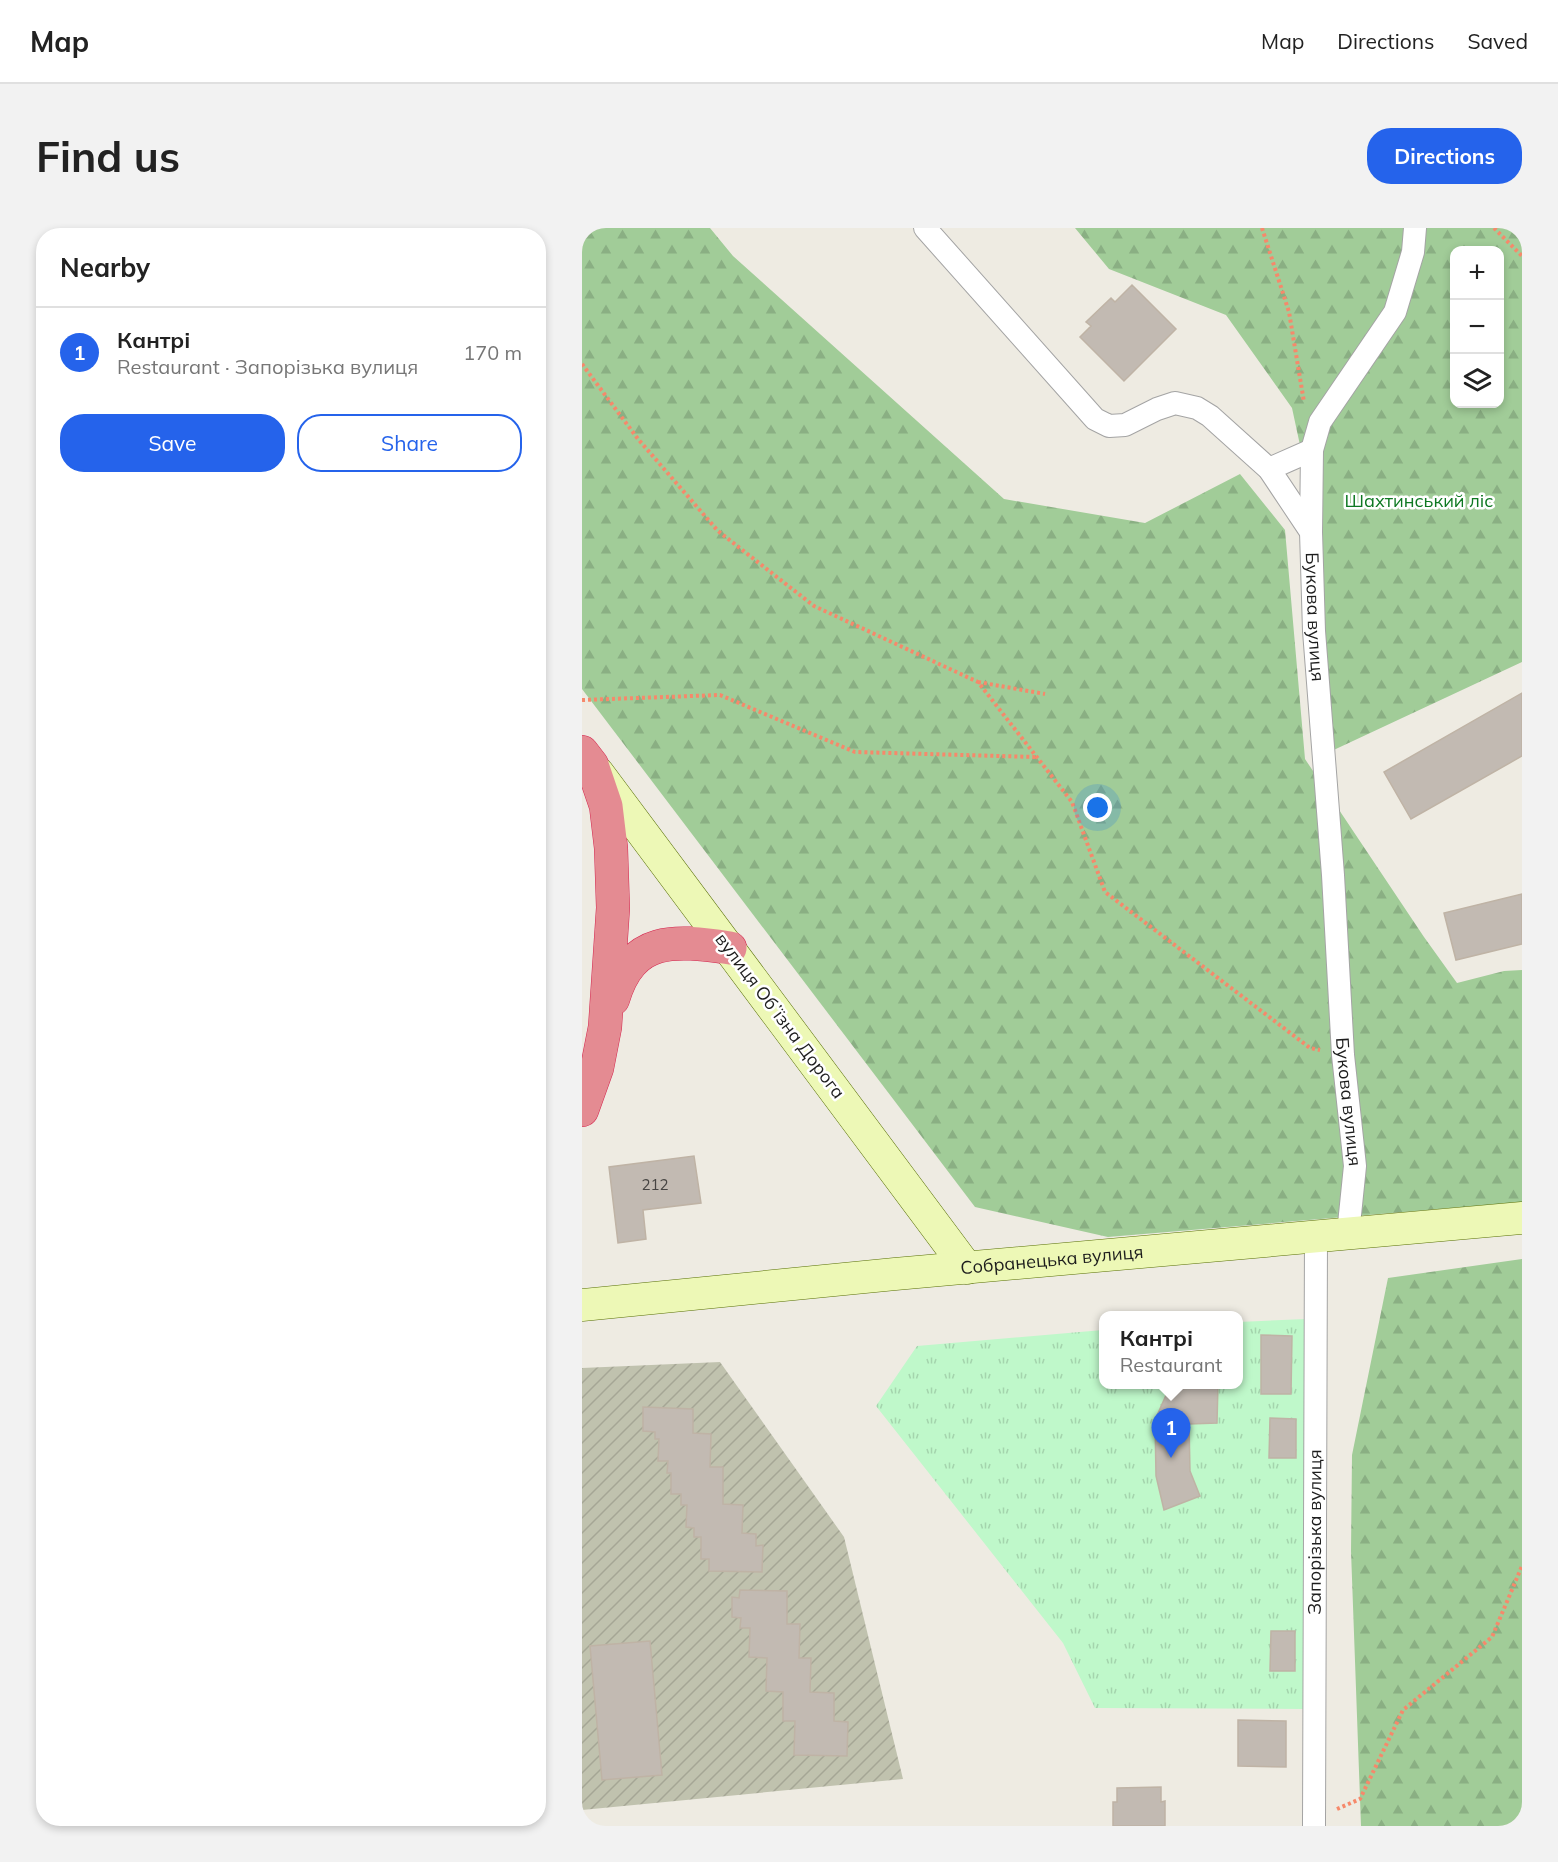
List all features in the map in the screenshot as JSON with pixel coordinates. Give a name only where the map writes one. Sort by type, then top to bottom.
[{"type":"highway","name":"вулиця Обʼїзна Дорога","points":[[582,1110],[597,1068],[605,1027],[613,908],[611,848],[606,806],[587,759]]},
{"type":"highway","points":[[605,1027],[624,970],[648,950],[659,944],[675,942],[730,948]]},
{"type":"main road","name":"вулиця Обʼїзна Дорога","points":[[587,759],[967,1268]]},
{"type":"main road","name":"Собранецька вулиця","points":[[582,1305],[1522,1218]]},
{"type":"street","name":"Букова вулиця","points":[[925,228],[1095,419],[1109,426],[1125,425],[1156,409],[1175,403],[1197,408],[1210,416],[1269,469],[1311,532],[1314,631],[1333,875],[1343,1055],[1355,1166],[1348,1234]]},
{"type":"street","points":[[1311,532],[1312,450],[1320,422],[1395,312],[1413,252],[1415,228]]},
{"type":"street","points":[[1269,469],[1312,450]]},
{"type":"street","name":"Запорізька вулиця","points":[[1314,1822],[1316,1237]]},
{"type":"path","points":[[1262,228],[1289,312],[1304,404]]},
{"type":"path","points":[[1494,228],[1522,256]]},
{"type":"path","points":[[582,364],[638,439],[718,531],[814,606],[978,682],[1045,694]]},
{"type":"path","points":[[978,682],[1072,802],[1106,892],[1310,1048],[1343,1055]]},
{"type":"path","points":[[582,700],[720,695],[855,752],[1036,757]]},
{"type":"path","points":[[1314,1822],[1360,1799],[1403,1710],[1492,1637],[1522,1566]]},
{"type":"shaded area","points":[[720,1362],[844,1537],[903,1779],[582,1810],[582,1368]]},
{"type":"green space","points":[[582,228],[710,228],[733,256],[1004,499],[1145,523],[1240,474],[1285,530],[1305,759],[1457,983],[1504,971],[1522,970],[1522,1202],[1108,1237],[975,1207],[582,689]]},
{"type":"green space","name":"Шахтинський ліс","points":[[1075,228],[1522,228],[1522,662],[1323,755],[1320,538],[1292,408],[1226,315],[1109,269]]},
{"type":"green space","points":[[1522,1259],[1522,1826],[1361,1826],[1351,1551],[1352,1455],[1388,1278]]},
{"type":"green space","points":[[1306,1319],[1304,1709],[1095,1708],[1063,1643],[876,1406],[917,1346],[1099,1330],[1099,1389],[1243,1389],[1243,1322]]},
{"type":"building","points":[[1132,285],[1176,329],[1124,381],[1080,337],[1091,326],[1086,322],[1111,298],[1115,302]]},
{"type":"building","points":[[1522,693],[1522,756],[1411,819],[1384,772]]},
{"type":"building","points":[[1522,894],[1522,944],[1456,960],[1444,913]]},
{"type":"building","points":[[694,1156],[701,1203],[643,1210],[646,1239],[618,1243],[609,1167]]},
{"type":"building","points":[[1261,1335],[1292,1336],[1291,1394],[1261,1394]]},
{"type":"building","points":[[1169,1389],[1218,1389],[1217,1423],[1189,1424],[1190,1471],[1200,1496],[1164,1510],[1156,1476],[1155,1420]]},
{"type":"building","points":[[643,1407],[693,1409],[693,1433],[711,1434],[710,1467],[723,1467],[723,1504],[743,1505],[742,1533],[756,1534],[756,1546],[763,1545],[762,1572],[709,1571],[709,1559],[701,1559],[701,1537],[694,1537],[694,1528],[686,1527],[687,1505],[681,1505],[681,1494],[671,1494],[671,1473],[667,1473],[668,1461],[658,1461],[659,1439],[655,1439],[655,1432],[643,1431]]},
{"type":"building","points":[[1270,1418],[1296,1419],[1296,1458],[1269,1458]]},
{"type":"building","points":[[740,1590],[787,1591],[787,1624],[800,1624],[799,1658],[811,1658],[810,1692],[834,1693],[834,1721],[848,1722],[847,1756],[794,1755],[795,1721],[783,1721],[783,1692],[766,1691],[767,1658],[749,1657],[750,1628],[740,1628],[741,1618],[732,1617],[732,1597],[739,1598]]},
{"type":"building","points":[[1271,1631],[1295,1631],[1295,1671],[1270,1671]]},
{"type":"building","points":[[650,1641],[662,1775],[602,1780],[590,1646]]},
{"type":"building","points":[[1238,1720],[1286,1721],[1286,1767],[1238,1766]]},
{"type":"building","points":[[1161,1787],[1161,1802],[1165,1801],[1165,1826],[1113,1826],[1113,1802],[1117,1802],[1117,1788]]},
{"type":"place","name":"Кантрі","points":[[1171,1458]]}]
